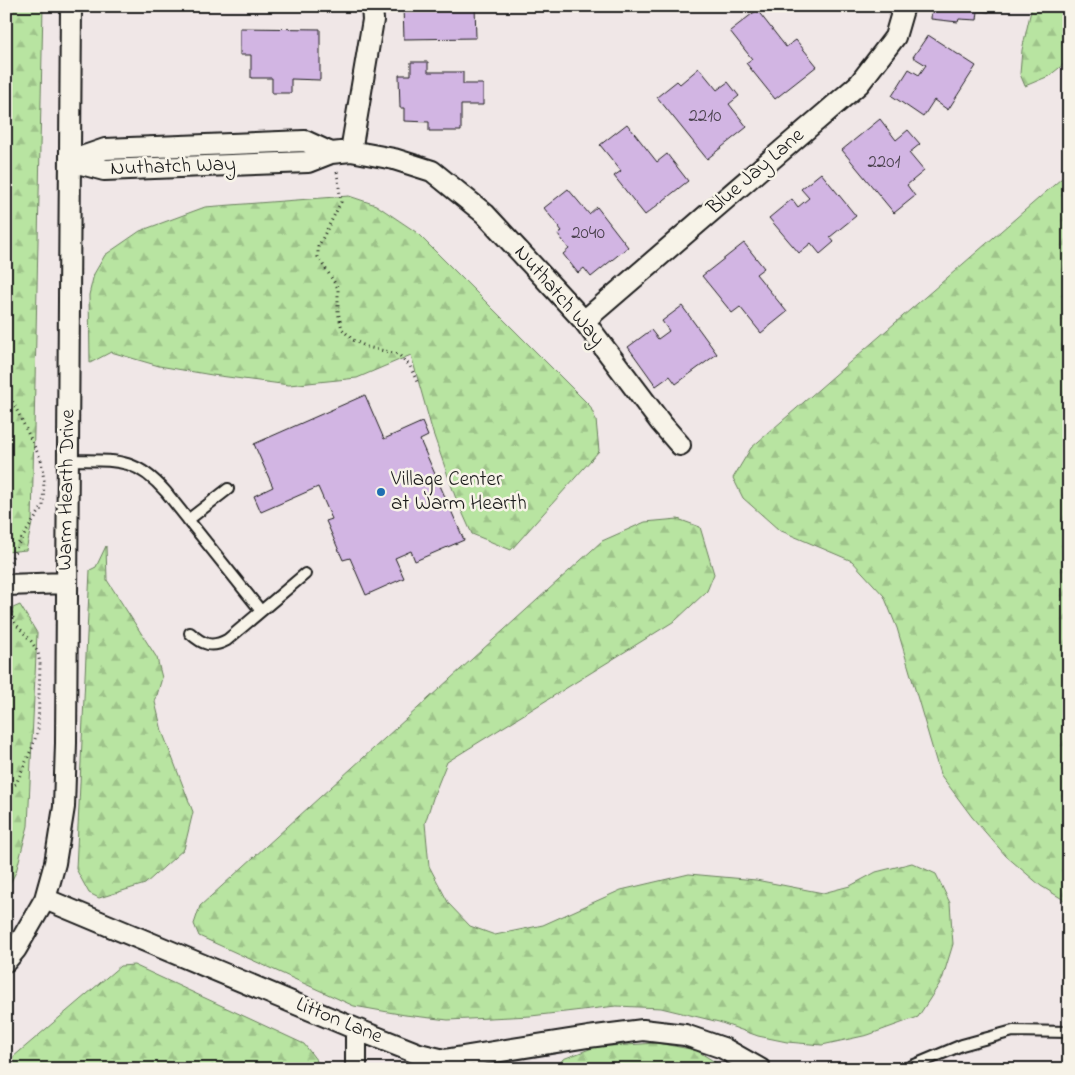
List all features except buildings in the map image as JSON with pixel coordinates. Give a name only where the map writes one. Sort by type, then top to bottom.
[{"type":"street","name":"Warm Hearth Drive","points":[[6,961],[16,949],[45,899],[55,863],[64,807],[71,6]]},
{"type":"street","points":[[351,151],[373,20],[372,6]]},
{"type":"street","name":"Blue Jay Lane","points":[[584,321],[859,84],[895,37],[904,6]]},
{"type":"street","name":"Nuthatch Way","points":[[70,161],[104,170],[308,162],[331,152],[351,151],[394,159],[432,171],[485,214],[584,321],[661,423],[680,444]]},
{"type":"street","points":[[7,576],[66,583]]},
{"type":"street","name":"Litton Lane","points":[[45,899],[356,1029],[419,1054],[444,1060],[588,1036],[643,1030],[685,1035],[723,1048],[760,1069]]},
{"type":"street","points":[[356,1029],[356,1069]]},
{"type":"lane","points":[[68,460],[126,463],[136,466],[157,481],[261,611]]},
{"type":"lane","points":[[188,520],[228,488]]},
{"type":"lane","points":[[190,633],[202,643],[218,645],[227,640],[305,574]]},
{"type":"lane","points":[[905,1069],[962,1045],[1013,1031],[1069,1032]]},
{"type":"path","points":[[331,152],[339,180],[341,202],[318,247],[318,257],[338,288],[338,312],[342,329],[353,340],[367,347],[398,354],[410,366],[418,384]]},
{"type":"path","points":[[6,388],[41,460],[44,480],[43,506],[17,546],[7,576]]},
{"type":"path","points":[[6,789],[16,784],[38,730],[40,664],[38,652],[15,623],[7,600]]},
{"type":"green space","points":[[6,6],[43,6],[32,523],[26,550],[6,552]]},
{"type":"green space","points":[[1032,6],[1069,6],[1069,60],[1049,76],[1025,86],[1020,74],[1022,50]]},
{"type":"green space","points":[[1069,172],[1069,903],[1041,886],[1006,856],[972,817],[940,774],[897,628],[884,596],[852,561],[779,530],[743,498],[733,478],[751,448]]},
{"type":"green space","points":[[349,196],[376,205],[416,232],[590,406],[596,420],[599,451],[511,550],[472,534],[455,496],[433,433],[411,355],[357,378],[289,385],[159,366],[111,352],[90,363],[89,295],[94,274],[105,255],[140,231],[205,207]]},
{"type":"green space","points":[[678,519],[700,527],[714,574],[707,591],[676,620],[447,762],[425,823],[429,866],[449,904],[470,926],[495,935],[543,925],[621,890],[689,874],[756,880],[823,893],[850,886],[876,872],[912,863],[936,874],[950,903],[953,944],[942,980],[918,1017],[868,1035],[822,1045],[787,1042],[758,1036],[719,1022],[661,1008],[616,1006],[531,1016],[448,1020],[354,1006],[199,936],[194,924],[200,906],[602,541],[645,522]]},
{"type":"green space","points":[[106,546],[107,580],[157,658],[162,678],[155,702],[162,731],[193,812],[184,849],[145,884],[99,898],[89,893],[76,869],[90,570],[96,567]]},
{"type":"green space","points":[[20,605],[37,633],[28,826],[16,872],[6,891],[6,611]]},
{"type":"green space","points":[[134,965],[304,1044],[323,1069],[6,1069],[6,1063],[120,966]]},
{"type":"green space","points":[[657,1043],[696,1050],[726,1069],[556,1069],[563,1059],[595,1047]]},
{"type":"place","name":"Village Center at Warm Hearth","points":[[381,492]]}]
